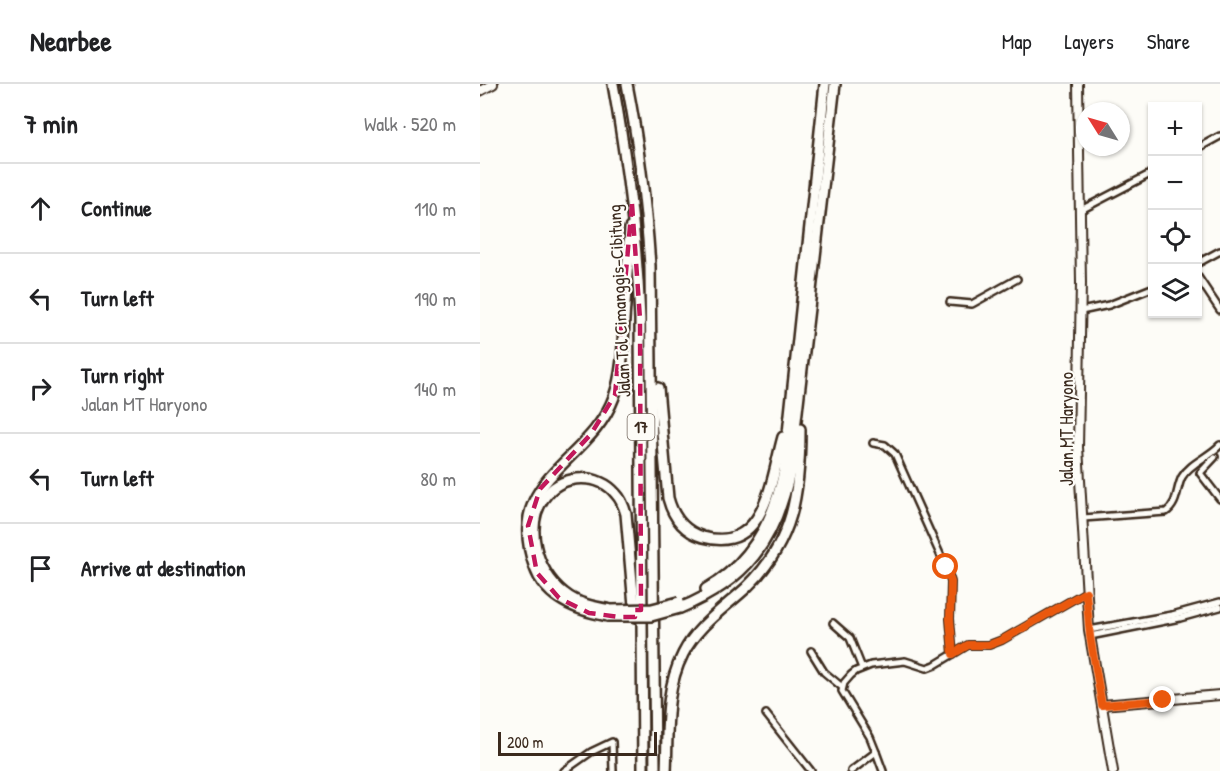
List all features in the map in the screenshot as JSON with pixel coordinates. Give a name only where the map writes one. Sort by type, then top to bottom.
[{"type":"highway","name":"Jalan Tol Cimanggis–Cibitung","points":[[613,84],[632,204],[640,319],[643,771]]},
{"type":"highway","name":"Jalan Tol Cimanggis–Cibitung","points":[[627,84],[637,130],[646,202],[652,317],[655,771]]},
{"type":"highway","points":[[680,605],[713,585],[731,571],[749,552],[763,532],[779,495],[784,471],[825,84]]},
{"type":"highway","points":[[632,204],[622,348],[615,395],[591,434],[547,479],[530,512],[528,526],[531,558],[537,573],[548,587],[572,606],[609,613],[698,601],[734,577],[754,556],[769,535],[782,506],[790,472],[835,84]]},
{"type":"highway","points":[[652,317],[668,498],[675,516],[688,531],[709,538],[722,539],[734,537],[757,520],[770,492],[790,410]]},
{"type":"highway","points":[[666,771],[670,693],[682,656],[691,640],[703,626],[762,570],[774,555],[790,522],[799,483],[801,381]]},
{"type":"highway","points":[[609,613],[564,594],[548,576],[537,556],[534,528],[541,503],[555,486],[564,482],[587,478],[599,482],[616,493],[622,503],[626,514],[642,679]]},
{"type":"main road","points":[[480,91],[493,84]]},
{"type":"main road","name":"Jalan MT Haryono","points":[[1078,84],[1081,311],[1078,434],[1086,592],[1090,633],[1113,771]]},
{"type":"main road","points":[[1102,705],[1220,695]]},
{"type":"street","points":[[1202,145],[1220,136]]},
{"type":"street","points":[[1079,211],[1148,175]]},
{"type":"street","points":[[1202,260],[1220,251]]},
{"type":"street","points":[[950,302],[972,304],[1017,279]]},
{"type":"street","points":[[1202,284],[1220,310]]},
{"type":"street","points":[[1081,311],[1109,305],[1148,290]]},
{"type":"street","points":[[873,443],[885,445],[895,454],[948,572],[951,587],[950,619],[953,654]]},
{"type":"street","points":[[1083,518],[1166,512],[1173,504],[1186,471],[1220,445]]},
{"type":"street","points":[[1215,457],[1200,473],[1218,491],[1220,499]]},
{"type":"street","points":[[883,771],[870,737],[843,694],[842,687],[850,675],[862,668],[904,661],[927,668],[968,645],[989,645],[1002,640],[1086,592]]},
{"type":"street","points":[[1090,633],[1180,618],[1219,605]]},
{"type":"street","points":[[833,623],[848,635],[862,668]]},
{"type":"street","points":[[811,651],[824,672],[842,687]]},
{"type":"street","points":[[766,714],[811,771]]},
{"type":"street","points":[[564,771],[591,752],[612,742],[613,771]]},
{"type":"street","points":[[851,771],[876,752]]},
{"type":"highlighted area","points":[[632,204],[640,319],[641,610],[634,610],[635,617],[620,617],[589,613],[559,598],[537,573],[528,526],[540,489],[591,434],[615,395]]},
{"type":"route","points":[[946,567],[951,582],[950,619],[953,654],[971,644],[989,645],[1002,640],[1086,592],[1090,636],[1102,705],[1163,700]]}]
